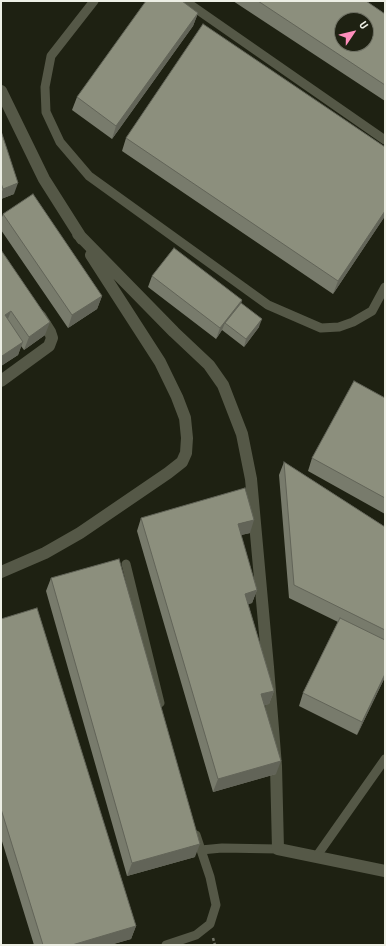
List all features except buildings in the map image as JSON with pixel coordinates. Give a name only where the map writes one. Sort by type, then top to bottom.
[{"type":"street","points":[[1,91],[44,179],[160,362],[177,397],[185,418],[187,438],[186,453],[182,462],[168,473],[80,533],[45,553],[1,572]]},
{"type":"street","points":[[78,234],[174,332],[209,364],[223,385],[242,434],[251,479],[268,667],[276,766],[278,849],[385,871]]},
{"type":"street","points":[[1,381],[49,346],[51,342],[52,338],[50,332],[33,306]]},
{"type":"lane","points":[[94,1],[51,56],[45,87],[46,112],[54,130],[60,142],[89,176],[268,305],[321,328],[339,327],[353,322],[372,311],[385,287]]},
{"type":"lane","points":[[185,1],[385,140]]},
{"type":"lane","points":[[126,564],[162,710]]},
{"type":"lane","points":[[316,857],[385,759]]},
{"type":"lane","points":[[166,945],[196,935],[210,924],[216,905],[210,877],[194,828]]},
{"type":"lane","points":[[201,850],[222,848],[278,849]]}]
